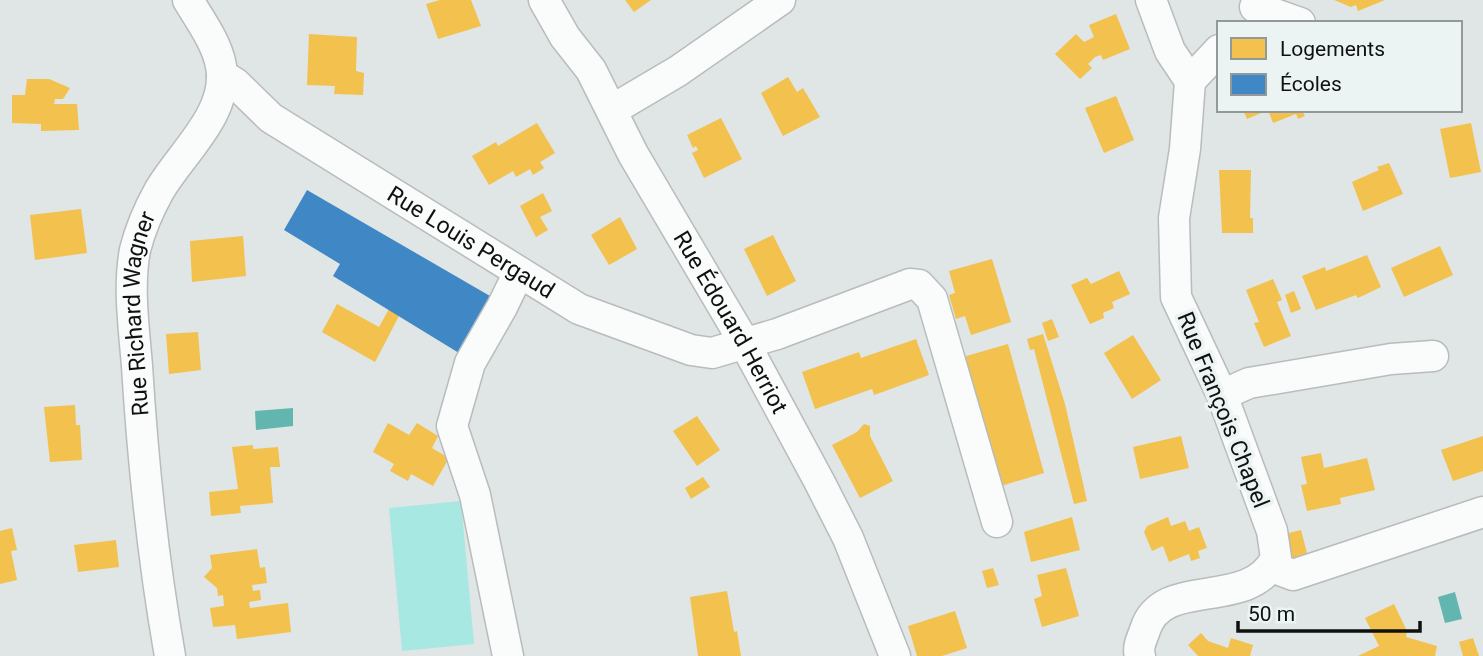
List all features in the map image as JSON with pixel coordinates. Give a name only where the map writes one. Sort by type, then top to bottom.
[{"type":"street","points":[[188,0],[217,52],[222,75]]},
{"type":"street","name":"Rue Édouard Herriot","points":[[544,0],[565,37],[591,70],[640,165],[744,342],[848,538],[895,656]]},
{"type":"street","points":[[612,110],[678,71],[780,0]]},
{"type":"street","points":[[1151,0],[1170,51],[1190,81],[1217,52]]},
{"type":"street","points":[[1251,10],[1292,21]]},
{"type":"street","name":"Rue Louis Pergaud","points":[[222,75],[235,83],[271,118],[579,309],[691,350],[712,353],[777,334],[910,284],[919,285],[932,299],[998,522]]},
{"type":"street","name":"Rue Richard Wagner","points":[[170,656],[148,506],[141,435],[134,324],[135,251],[144,222],[159,191],[211,118],[222,75]]},
{"type":"street","name":"Rue François Chapel","points":[[1190,81],[1185,149],[1174,218],[1176,297],[1222,395],[1272,531],[1276,558],[1272,567]]},
{"type":"street","points":[[508,656],[475,495],[452,426],[470,363],[519,272]]},
{"type":"street","points":[[1222,395],[1249,383],[1391,359],[1433,356]]},
{"type":"street","points":[[1140,656],[1138,650],[1148,618],[1169,601],[1242,587],[1264,576],[1272,567],[1293,575],[1483,512]]},
{"type":"shaded area","points":[[293,408],[293,426],[256,430],[255,411]]},
{"type":"shaded area","points":[[461,501],[474,644],[402,651],[389,508]]},
{"type":"shaded area","points":[[1455,592],[1462,619],[1445,623],[1438,597]]},
{"type":"building: Logements","points":[[440,0],[471,0],[481,26],[438,39],[426,4]]},
{"type":"building: Logements","points":[[625,0],[651,0],[634,12]]},
{"type":"building: Logements","points":[[1334,0],[1385,0],[1358,11],[1356,5],[1351,7]]},
{"type":"building: Logements","points":[[1116,14],[1130,49],[1103,60],[1101,55],[1095,57],[1088,64],[1092,68],[1080,79],[1055,54],[1076,34],[1084,42],[1094,37],[1089,25]]},
{"type":"building: Logements","points":[[309,34],[357,37],[356,71],[364,73],[363,95],[334,94],[335,86],[307,85]]},
{"type":"building: Logements","points":[[788,77],[797,92],[803,88],[820,117],[783,136],[761,93]]},
{"type":"building: Logements","points":[[27,79],[49,79],[70,88],[63,99],[55,99],[54,104],[77,104],[79,130],[41,131],[41,124],[12,123],[12,95],[25,95]]},
{"type":"building: Logements","points":[[1116,96],[1134,140],[1104,153],[1085,108]]},
{"type":"building: Logements","points":[[1244,112],[1263,112],[1247,119]]},
{"type":"building: Logements","points":[[1269,112],[1303,112],[1305,116],[1298,119],[1296,114],[1273,123]]},
{"type":"building: Logements","points":[[721,118],[742,159],[704,178],[692,153],[698,150],[696,146],[693,148],[687,135]]},
{"type":"building: Logements","points":[[537,123],[555,153],[540,162],[544,168],[533,175],[530,169],[516,177],[513,171],[489,185],[472,156],[496,142],[498,146]]},
{"type":"building: Logements","points":[[1471,123],[1481,172],[1450,178],[1440,129]]},
{"type":"building: Logements","points":[[1389,163],[1403,194],[1363,211],[1352,182]]},
{"type":"building: Logements","points":[[1219,170],[1251,170],[1250,218],[1253,218],[1253,233],[1222,233]]},
{"type":"building: Logements","points":[[543,193],[552,211],[540,217],[548,230],[536,237],[520,206]]},
{"type":"building: Logements","points":[[81,209],[87,253],[35,260],[30,215]]},
{"type":"building: Logements","points":[[620,217],[637,249],[609,265],[591,235]]},
{"type":"building: Logements","points":[[773,235],[796,281],[767,296],[744,249]]},
{"type":"building: Logements","points":[[243,236],[246,276],[192,282],[190,241]]},
{"type":"building: Logements","points":[[1440,246],[1453,275],[1404,297],[1391,268]]},
{"type":"building: Logements","points":[[1367,255],[1381,287],[1358,298],[1356,295],[1316,310],[1302,276],[1325,267],[1326,271]]},
{"type":"building: Logements","points":[[992,259],[1011,322],[971,335],[965,316],[956,319],[949,295],[955,293],[949,271]]},
{"type":"building: Logements","points":[[1119,271],[1130,294],[1112,302],[1114,308],[1103,313],[1104,318],[1090,324],[1071,285],[1087,278],[1091,284]]},
{"type":"building: Logements","points":[[1273,279],[1282,300],[1277,302],[1291,336],[1264,347],[1254,323],[1259,322],[1246,290]]},
{"type":"building: Logements","points":[[1294,291],[1301,309],[1291,313],[1285,295]]},
{"type":"building: Logements","points":[[337,304],[379,327],[389,309],[399,316],[375,362],[322,332]]},
{"type":"building: Logements","points":[[1052,319],[1059,337],[1048,341],[1042,323]]},
{"type":"building: Logements","points":[[198,332],[201,370],[169,374],[166,334]]},
{"type":"building: Logements","points":[[1043,334],[1065,404],[1087,501],[1074,504],[1034,349],[1030,350],[1027,339]]},
{"type":"building: Logements","points":[[1133,335],[1161,380],[1132,399],[1104,353]]},
{"type":"building: Logements","points":[[916,339],[929,375],[874,395],[872,389],[815,409],[802,372],[859,352],[861,358]]},
{"type":"building: Logements","points":[[1008,344],[1044,473],[1001,486],[963,357]]},
{"type":"building: Logements","points":[[75,405],[76,425],[80,425],[82,460],[50,462],[44,407]]},
{"type":"building: Logements","points":[[697,416],[720,450],[697,466],[673,431]]},
{"type":"building: Logements","points":[[388,423],[409,435],[417,423],[438,436],[432,448],[449,458],[433,486],[411,474],[408,481],[390,471],[394,464],[373,452]]},
{"type":"building: Logements","points":[[864,424],[870,426],[870,436],[893,481],[860,498],[832,445],[857,432]]},
{"type":"building: Logements","points":[[1181,436],[1189,468],[1140,479],[1133,447]]},
{"type":"building: Logements","points":[[1483,436],[1483,471],[1453,481],[1441,450]]},
{"type":"building: Logements","points":[[253,445],[253,449],[278,447],[280,467],[270,467],[273,503],[240,506],[241,513],[211,516],[209,492],[238,489],[232,447]]},
{"type":"building: Logements","points":[[1321,453],[1324,468],[1367,458],[1375,490],[1340,498],[1341,504],[1307,511],[1301,485],[1307,484],[1301,457]]},
{"type":"building: Logements","points":[[703,477],[710,487],[691,499],[685,488]]},
{"type":"building: Logements","points":[[1072,517],[1080,550],[1031,562],[1024,532]]},
{"type":"building: Logements","points":[[1168,517],[1171,526],[1185,521],[1189,531],[1199,527],[1207,548],[1198,551],[1200,558],[1191,561],[1189,554],[1169,562],[1163,546],[1152,551],[1144,532],[1147,526]]},
{"type":"building: Logements","points":[[12,528],[17,550],[11,551],[17,580],[0,584],[0,531]]},
{"type":"building: Logements","points":[[1301,530],[1308,557],[1298,559],[1283,554],[1281,535]]},
{"type":"building: Logements","points":[[116,540],[119,567],[78,572],[74,545]]},
{"type":"building: Logements","points":[[257,549],[260,568],[265,567],[267,583],[252,585],[253,591],[260,590],[261,600],[249,602],[250,608],[288,603],[291,632],[237,639],[235,625],[213,627],[210,608],[224,606],[223,595],[218,596],[217,588],[204,577],[212,568],[210,555]]},
{"type":"building: Logements","points":[[993,568],[999,585],[987,588],[982,571]]},
{"type":"building: Logements","points":[[1066,568],[1079,616],[1042,627],[1034,599],[1042,596],[1037,575]]},
{"type":"building: Logements","points":[[727,591],[741,656],[698,656],[690,597]]},
{"type":"building: Logements","points":[[1394,604],[1407,631],[1406,637],[1437,646],[1435,656],[1358,656],[1379,646],[1365,618]]},
{"type":"building: Logements","points":[[955,611],[967,648],[942,656],[917,656],[908,626]]},
{"type":"building: Logements","points":[[1201,633],[1208,641],[1228,648],[1231,638],[1253,645],[1250,656],[1198,656],[1188,645]]},
{"type":"building: Logements","points":[[1473,638],[1479,656],[1463,656],[1459,642]]},
{"type":"building: Écoles","points":[[307,190],[490,296],[459,353],[333,276],[340,264],[284,230]]}]
